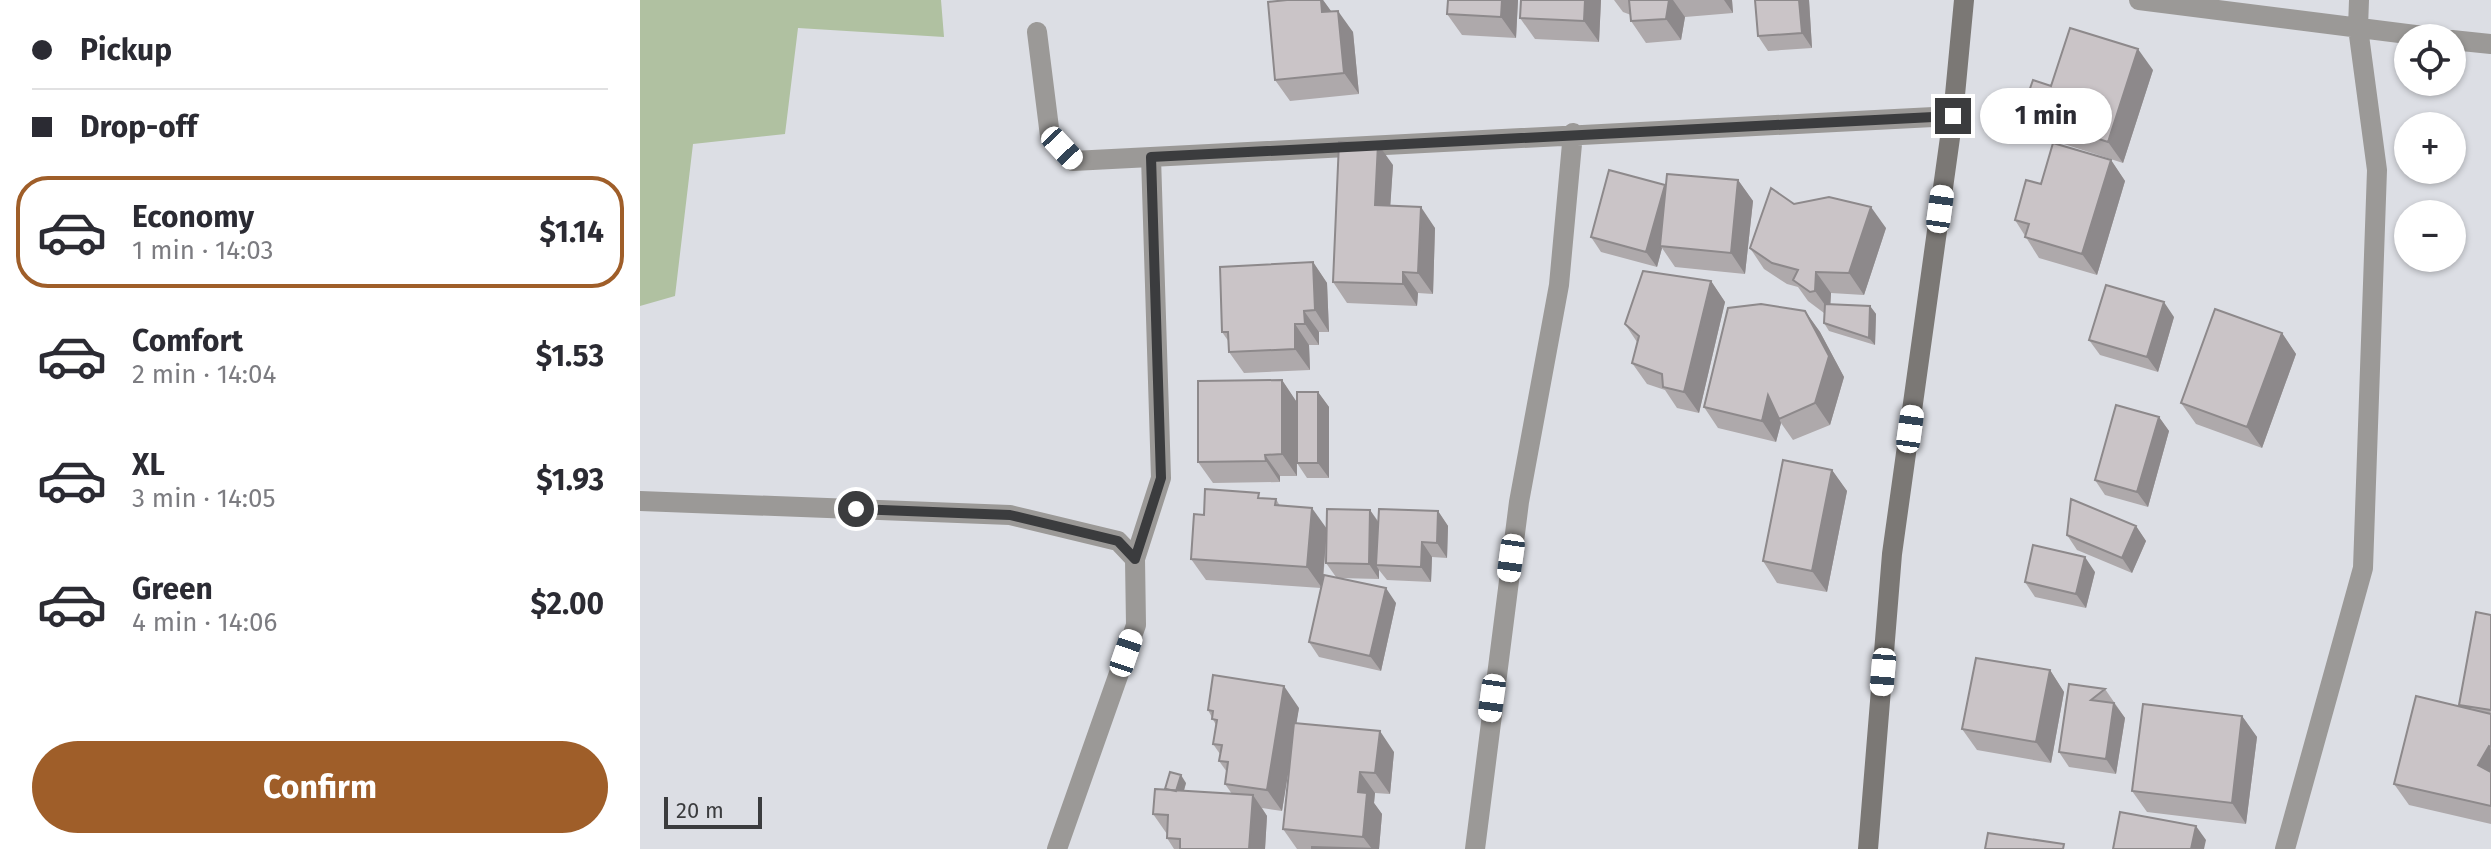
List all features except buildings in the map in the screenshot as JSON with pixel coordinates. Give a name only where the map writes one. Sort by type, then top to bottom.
[{"type":"street","points":[[1868,849],[1892,554],[1953,116],[1964,0]]},
{"type":"street","points":[[2139,0],[2394,32]]},
{"type":"street","points":[[2285,849],[2363,568],[2377,170],[2358,28],[2359,0]]},
{"type":"street","points":[[1037,32],[1050,136],[1073,161],[1573,133],[1953,116]]},
{"type":"street","points":[[2466,41],[2491,44]]},
{"type":"street","points":[[1475,849],[1519,502],[1559,285],[1573,133]]},
{"type":"street","points":[[1057,849],[1136,625],[1135,559],[1161,478],[1151,157]]},
{"type":"street","points":[[640,501],[1010,515],[1118,541],[1135,559]]},
{"type":"green space","points":[[640,0],[941,0],[944,37],[798,28],[785,134],[693,144],[675,296],[640,306]]},
{"type":"route","points":[[856,509],[1010,515],[1118,541],[1135,559],[1161,478],[1151,157],[1573,133],[1953,116]]}]
